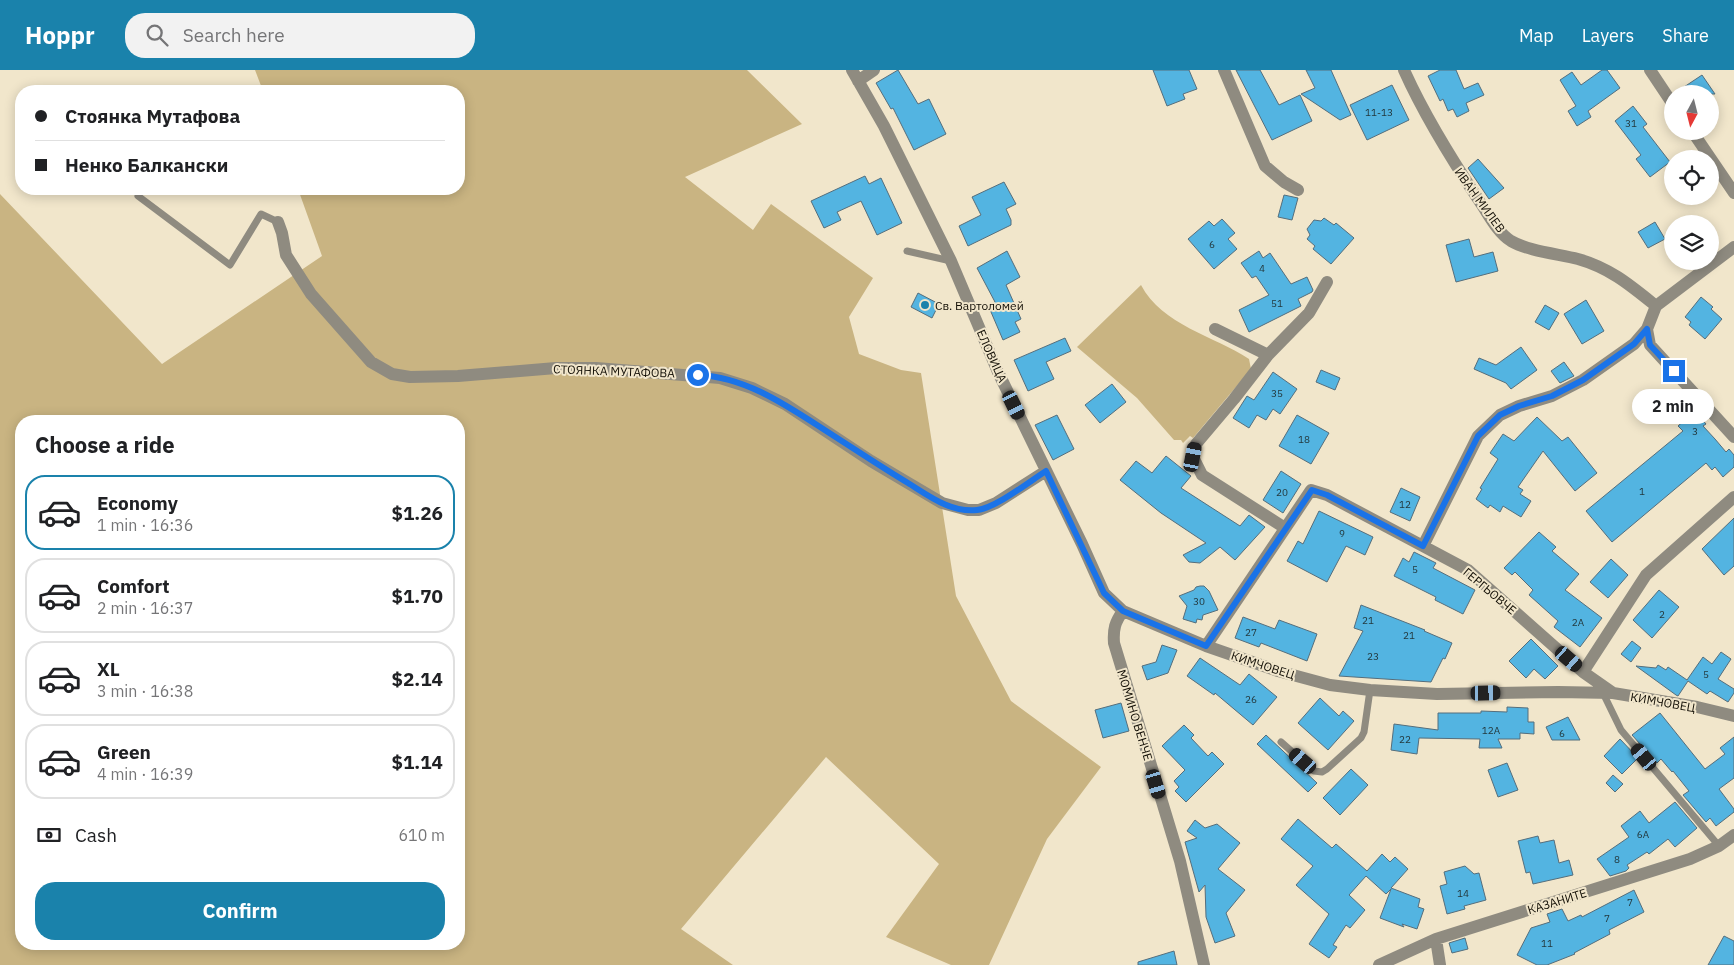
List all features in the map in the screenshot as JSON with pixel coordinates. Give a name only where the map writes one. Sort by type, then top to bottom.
[{"type":"street","points":[[855,76],[874,70]]},
{"type":"street","points":[[1224,70],[1265,166],[1284,182],[1298,190]]},
{"type":"street","name":"ИВАН МИЛЕВ","points":[[1404,70],[1414,93],[1454,164],[1499,230],[1512,241],[1601,267],[1620,277],[1656,306]]},
{"type":"street","points":[[1650,70],[1664,91]]},
{"type":"street","name":"ЕЛОВИЦА","points":[[855,76],[884,126],[951,261],[998,372],[1104,593],[1123,611]]},
{"type":"street","points":[[1698,140],[1734,193]]},
{"type":"street","name":"СТОЯНКА МУТАФОВА","points":[[278,222],[286,255],[311,294],[371,362],[392,374],[410,377],[458,376],[556,368],[630,370],[720,378],[752,388],[785,404],[871,461],[942,503],[968,510],[980,510],[996,503],[1046,471]]},
{"type":"street","points":[[1423,546],[1478,436],[1500,415],[1519,406],[1552,396],[1583,380],[1634,344],[1647,329],[1656,306],[1734,247]]},
{"type":"street","points":[[1206,646],[1285,528],[1202,475],[1193,457],[1196,444],[1268,355],[1309,313],[1327,282]]},
{"type":"street","points":[[1215,329],[1268,355]]},
{"type":"street","points":[[1647,329],[1650,345],[1734,437]]},
{"type":"street","name":"ГЕРГЬОВЧЕ","points":[[1285,528],[1312,490],[1327,495],[1468,570],[1608,693]]},
{"type":"street","points":[[1584,672],[1646,576],[1734,497]]},
{"type":"street","name":"КИМЧОВЕЦ","points":[[1123,611],[1206,646],[1278,671],[1330,685],[1370,690],[1437,694],[1608,693],[1734,716]]},
{"type":"street","name":"МОМИНО ВЕНЧЕ","points":[[1123,611],[1113,630],[1114,643],[1180,861],[1204,965]]},
{"type":"street","name":"КАЗАНИТЕ","points":[[1379,965],[1436,939],[1690,859],[1718,846],[1734,834]]},
{"type":"street","points":[[1436,939],[1440,965]]},
{"type":"lane","points":[[138,196],[230,265],[261,214],[278,222]]},
{"type":"lane","points":[[907,251],[951,261]]},
{"type":"lane","points":[[1281,742],[1314,771],[1322,772],[1361,738],[1364,732],[1370,690]]},
{"type":"lane","points":[[1608,693],[1621,730],[1718,846]]},
{"type":"shaded area","points":[[255,70],[747,70],[802,124],[685,177],[753,230],[771,204],[873,278],[849,317],[859,354],[901,370],[921,373],[956,596],[1011,701],[1101,767],[1047,839],[989,965],[951,965],[886,937],[939,864],[826,757],[681,929],[733,965],[0,965],[0,194],[162,364],[322,256],[300,195],[465,195],[465,85],[261,85]]},
{"type":"shaded area","points":[[1141,285],[1150,299],[1175,320],[1249,359],[1251,369],[1193,438],[1190,436],[1183,443],[1181,440],[1174,440],[1137,398],[1077,347]]},
{"type":"building","points":[[898,70],[918,104],[929,99],[946,134],[914,150],[893,108],[891,109],[876,83]]},
{"type":"building","points":[[1153,70],[1189,70],[1197,89],[1183,94],[1185,99],[1167,106]]},
{"type":"building","points":[[1236,70],[1260,70],[1279,105],[1300,95],[1312,121],[1272,140]]},
{"type":"building","points":[[1306,70],[1331,70],[1351,115],[1340,120],[1301,94],[1315,88]]},
{"type":"building","points":[[1440,70],[1456,70],[1464,89],[1478,83],[1484,95],[1466,103],[1469,111],[1457,117],[1453,109],[1448,111],[1443,99],[1440,101],[1428,76]]},
{"type":"building","points":[[1602,70],[1607,70],[1620,88],[1588,111],[1591,117],[1577,126],[1568,111],[1576,106],[1560,80],[1572,72],[1581,85]]},
{"type":"building","points":[[1702,75],[1709,85],[1687,85]]},
{"type":"building","points":[[1392,85],[1409,120],[1367,140],[1350,105]]},
{"type":"building","points":[[1633,106],[1647,124],[1643,127],[1664,154],[1664,166],[1650,177],[1636,159],[1641,155],[1615,121]]},
{"type":"building","points":[[1478,159],[1504,188],[1489,199],[1468,168]]},
{"type":"building","points":[[865,176],[869,184],[881,178],[902,223],[877,235],[861,201],[837,212],[841,220],[824,228],[811,201]]},
{"type":"building","points":[[1004,182],[1016,204],[1006,209],[1011,225],[968,246],[959,226],[981,215],[972,197]]},
{"type":"building","points":[[1284,195],[1298,198],[1292,220],[1278,217]]},
{"type":"building","points":[[1324,218],[1334,225],[1336,223],[1354,238],[1331,264],[1313,249],[1315,246],[1307,239],[1310,235],[1307,229],[1314,220],[1321,221]]},
{"type":"building","points":[[1222,219],[1235,233],[1228,239],[1237,249],[1214,269],[1188,239],[1209,221],[1214,226]]},
{"type":"building","points":[[1655,222],[1664,240],[1648,248],[1638,232]]},
{"type":"building","points":[[1469,239],[1474,257],[1493,252],[1498,271],[1456,282],[1446,245]]},
{"type":"building","points":[[1007,251],[1020,277],[1006,285],[1021,319],[1015,322],[1020,332],[1003,340],[988,305],[995,302],[977,268]]},
{"type":"building","points":[[1259,251],[1263,258],[1270,253],[1291,284],[1307,277],[1313,290],[1298,299],[1301,306],[1249,332],[1239,310],[1269,295],[1256,276],[1252,278],[1241,263]]},
{"type":"building","name":"Св. Вартоломей","points":[[918,293],[939,304],[932,318],[911,307]]},
{"type":"building","points":[[1701,297],[1713,307],[1711,309],[1722,319],[1705,339],[1689,325],[1691,322],[1685,317]]},
{"type":"building","points":[[1586,300],[1604,331],[1582,344],[1564,314]]},
{"type":"building","points":[[1545,305],[1559,313],[1549,330],[1535,322]]},
{"type":"building","points":[[1065,338],[1071,351],[1046,362],[1054,379],[1028,391],[1014,360]]},
{"type":"building","points":[[1521,347],[1537,370],[1511,389],[1506,383],[1474,369],[1479,358],[1496,365]]},
{"type":"building","points":[[1564,362],[1574,376],[1560,383],[1551,371]]},
{"type":"building","points":[[1321,370],[1340,378],[1335,390],[1316,382]]},
{"type":"building","points":[[1273,372],[1297,389],[1280,414],[1273,409],[1266,420],[1257,415],[1249,428],[1233,418],[1247,396],[1254,400]]},
{"type":"building","points":[[1112,384],[1126,402],[1100,423],[1085,405]]},
{"type":"building","points":[[1695,411],[1706,424],[1703,426],[1726,452],[1729,449],[1734,455],[1734,467],[1723,477],[1715,467],[1712,470],[1706,463],[1612,542],[1586,511],[1683,431],[1678,426]]},
{"type":"building","points":[[1057,415],[1074,449],[1053,460],[1035,425]]},
{"type":"building","points":[[1297,415],[1329,433],[1311,464],[1279,446]]},
{"type":"building","points":[[1537,417],[1562,441],[1568,437],[1597,473],[1575,491],[1543,451],[1518,487],[1523,490],[1520,494],[1531,501],[1521,517],[1503,506],[1500,512],[1490,505],[1488,508],[1476,499],[1482,489],[1480,488],[1498,459],[1490,453],[1503,434],[1514,441]]},
{"type":"building","points":[[1166,456],[1191,476],[1181,488],[1240,526],[1249,515],[1265,527],[1235,560],[1220,547],[1200,563],[1189,562],[1183,555],[1206,543],[1161,513],[1120,480],[1136,461],[1152,473]]},
{"type":"building","points":[[1281,471],[1301,484],[1283,513],[1263,500]]},
{"type":"building","points":[[1401,488],[1420,497],[1410,521],[1390,512]]},
{"type":"building","points":[[1319,511],[1373,537],[1365,555],[1346,546],[1327,582],[1287,561],[1298,541],[1303,544]]},
{"type":"building","points":[[1734,518],[1734,566],[1724,575],[1702,549]]},
{"type":"building","points":[[1539,532],[1556,547],[1552,551],[1579,574],[1565,590],[1602,618],[1580,647],[1554,627],[1558,621],[1529,595],[1533,590],[1515,572],[1512,575],[1504,568]]},
{"type":"building","points":[[1414,552],[1436,563],[1433,568],[1475,590],[1463,614],[1435,600],[1436,597],[1394,576],[1403,558],[1409,562]]},
{"type":"building","points":[[1611,559],[1628,575],[1608,598],[1590,582]]},
{"type":"building","points":[[1204,586],[1209,591],[1218,610],[1203,615],[1202,620],[1197,619],[1196,623],[1183,619],[1187,606],[1179,596]]},
{"type":"building","points":[[1659,590],[1679,607],[1652,638],[1633,620]]},
{"type":"building","points":[[1361,605],[1425,630],[1452,643],[1431,682],[1339,676],[1363,631],[1354,628]]},
{"type":"building","points":[[1243,617],[1275,629],[1279,620],[1317,634],[1307,661],[1261,643],[1259,647],[1235,638]]},
{"type":"building","points":[[1531,639],[1558,666],[1545,679],[1534,669],[1526,678],[1509,661]]},
{"type":"building","points":[[1632,641],[1641,648],[1631,662],[1621,654]]},
{"type":"building","points":[[1162,645],[1177,650],[1168,673],[1147,680],[1142,666],[1156,662]]},
{"type":"building","points":[[1721,652],[1731,659],[1718,679],[1734,689],[1734,693],[1728,702],[1710,691],[1707,694],[1688,681],[1678,696],[1636,666],[1656,668],[1658,665],[1666,670],[1668,667],[1687,680],[1703,657],[1712,664]]},
{"type":"building","points":[[1200,658],[1240,685],[1249,674],[1277,697],[1253,725],[1215,693],[1214,695],[1187,676]]},
{"type":"building","points":[[1320,698],[1339,716],[1343,711],[1354,721],[1328,750],[1298,723]]},
{"type":"building","points":[[1121,703],[1129,731],[1103,738],[1095,710]]},
{"type":"building","points":[[1507,707],[1528,708],[1528,722],[1534,722],[1534,734],[1520,733],[1520,739],[1498,739],[1502,748],[1479,748],[1480,739],[1419,738],[1417,754],[1391,750],[1394,724],[1438,730],[1438,713],[1507,712]]},
{"type":"building","points":[[1660,713],[1705,769],[1725,754],[1720,748],[1734,737],[1734,778],[1719,789],[1734,809],[1734,812],[1716,826],[1710,818],[1706,822],[1683,795],[1689,791],[1673,771],[1661,759],[1657,763],[1632,735]]},
{"type":"building","points":[[1568,717],[1580,740],[1552,740],[1546,727]]},
{"type":"building","points":[[1184,725],[1194,735],[1191,738],[1208,756],[1212,752],[1224,764],[1186,802],[1175,791],[1179,787],[1174,781],[1185,770],[1162,746]]},
{"type":"building","points":[[1266,735],[1317,783],[1308,792],[1257,744]]},
{"type":"building","points":[[1620,739],[1638,758],[1622,774],[1604,756]]},
{"type":"building","points":[[1507,763],[1518,790],[1498,797],[1488,770]]},
{"type":"building","points":[[1351,769],[1368,785],[1340,815],[1323,798]]},
{"type":"building","points":[[1613,775],[1623,784],[1615,792],[1606,783]]},
{"type":"building","points":[[1675,802],[1697,828],[1675,847],[1668,839],[1649,854],[1647,852],[1627,865],[1629,868],[1626,871],[1610,876],[1597,859],[1629,837],[1621,826],[1640,811],[1649,823]]},
{"type":"building","points":[[1298,819],[1332,848],[1336,844],[1367,871],[1382,854],[1390,862],[1395,857],[1408,869],[1391,888],[1420,899],[1418,907],[1424,909],[1417,929],[1402,924],[1404,927],[1380,918],[1391,889],[1386,894],[1366,876],[1349,895],[1365,910],[1350,928],[1346,925],[1333,945],[1337,947],[1329,958],[1309,944],[1329,914],[1296,885],[1313,866],[1281,839]]},
{"type":"building","points":[[1195,820],[1205,828],[1217,824],[1240,843],[1218,869],[1245,890],[1226,913],[1235,936],[1215,943],[1206,917],[1205,885],[1199,892],[1185,842],[1197,838],[1187,831]]},
{"type":"building","points":[[1538,836],[1540,843],[1554,840],[1559,863],[1569,860],[1573,875],[1533,884],[1530,872],[1526,873],[1518,841]]},
{"type":"building","points":[[1465,866],[1474,874],[1479,873],[1486,900],[1464,906],[1465,909],[1447,914],[1440,886],[1447,884],[1444,872]]},
{"type":"building","points":[[1634,890],[1644,912],[1609,930],[1610,934],[1575,954],[1547,965],[1537,965],[1517,955],[1531,928],[1550,922],[1547,914],[1562,909],[1568,921],[1581,915],[1582,917]]},
{"type":"building","points":[[1724,936],[1734,941],[1734,965],[1708,965]]},
{"type":"building","points":[[1465,938],[1468,949],[1452,953],[1449,943]]},
{"type":"building","points":[[1174,951],[1177,965],[1138,965],[1138,962]]},
{"type":"place","name":"Св. Вартоломей","points":[[925,305]]},
{"type":"route","points":[[698,375],[720,378],[752,388],[785,404],[871,461],[942,503],[958,508],[980,510],[996,503],[1046,471],[1104,593],[1123,611],[1206,646],[1312,490],[1327,495],[1423,546],[1478,436],[1500,415],[1519,406],[1552,396],[1583,380],[1634,344],[1647,329],[1650,345],[1674,371]]}]
